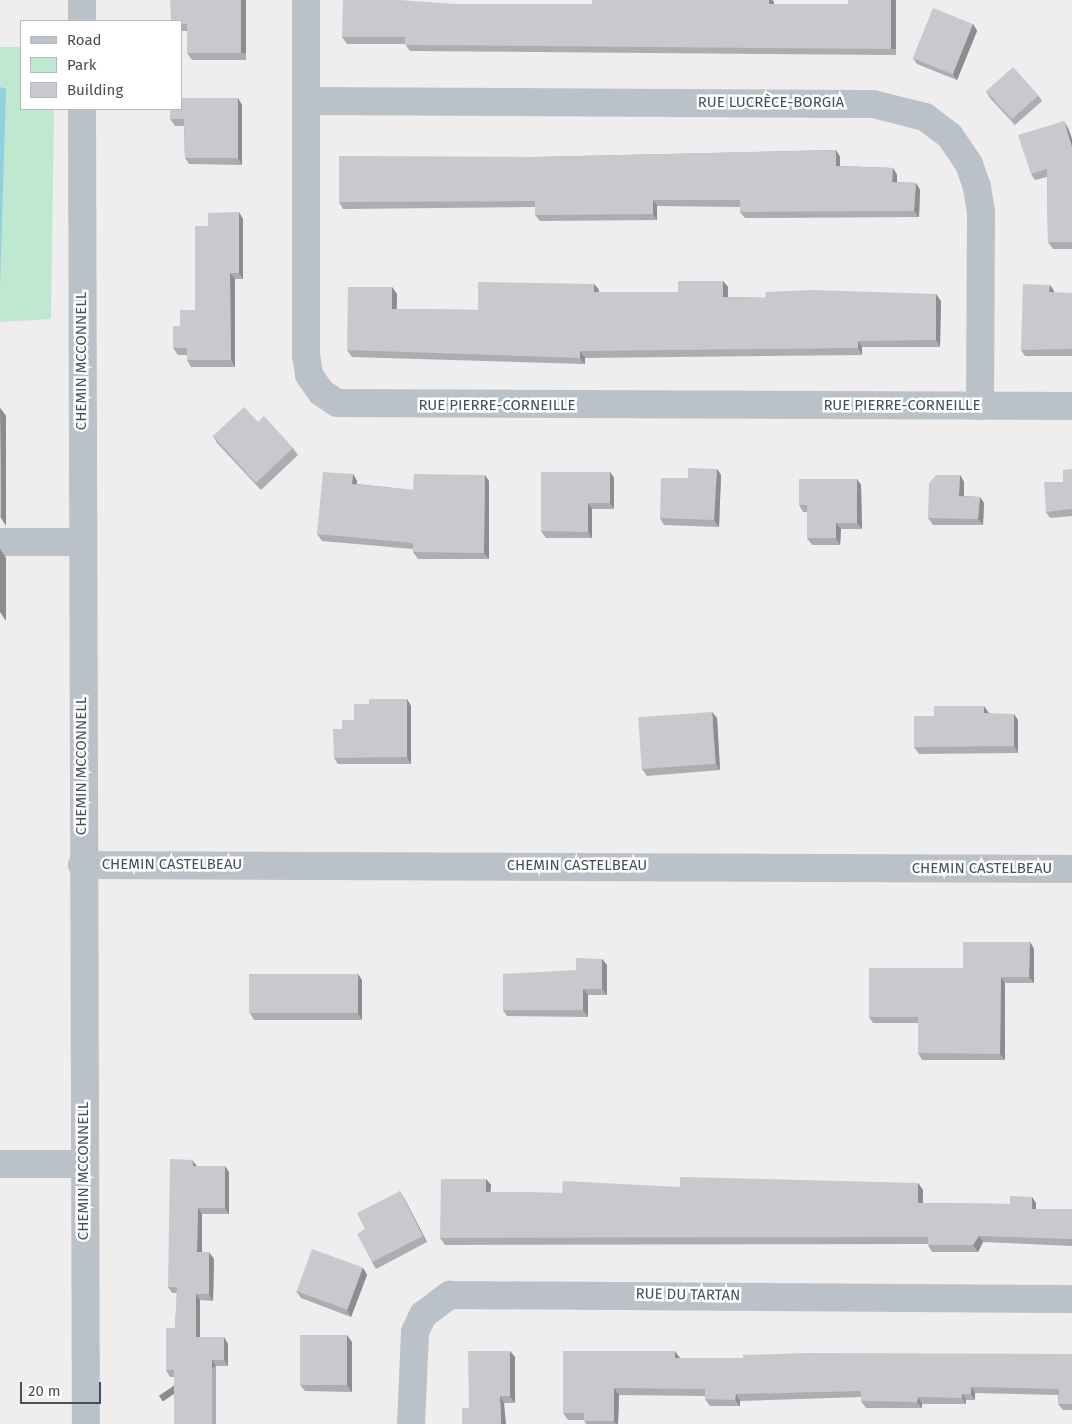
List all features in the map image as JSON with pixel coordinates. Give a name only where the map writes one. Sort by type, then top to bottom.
[{"type":"street","points":[[82,0],[82,20]]},
{"type":"street","name":"RUE PIERRE-CORNEILLE","points":[[306,0],[306,355],[309,375],[321,392],[337,403],[1072,406]]},
{"type":"street","name":"RUE LUCRÈCE-BORGIA","points":[[307,101],[873,104],[925,117],[950,136],[969,164],[977,187],[981,212],[980,406]]},
{"type":"street","name":"CHEMIN MCCONNELL","points":[[82,110],[82,865],[86,1424]]},
{"type":"street","points":[[0,542],[82,542]]},
{"type":"street","name":"CHEMIN CASTELBEAU","points":[[82,865],[1072,869]]},
{"type":"street","points":[[0,1164],[84,1164]]},
{"type":"street","name":"RUE DU TARTAN","points":[[411,1424],[416,1332],[423,1314],[450,1295],[1072,1299]]},
{"type":"green space","points":[[0,47],[20,47],[20,110],[54,110],[51,319],[0,322]]},
{"type":"water","points":[[0,87],[6,89],[0,288]]},
{"type":"building","points":[[170,0],[241,0],[241,53],[187,53],[187,24],[182,24],[182,20],[171,20]]},
{"type":"building","points":[[343,0],[399,0],[455,4],[592,4],[592,0],[769,0],[769,4],[848,4],[848,0],[891,0],[891,49],[405,45],[405,37],[342,37]]},
{"type":"building","points":[[933,8],[973,24],[953,74],[913,58]]},
{"type":"building","points":[[1013,67],[1038,95],[1012,119],[986,91]]},
{"type":"building","points":[[182,98],[238,98],[238,158],[185,158],[184,119],[170,119],[170,110],[182,110]]},
{"type":"building","points":[[1064,121],[1072,147],[1072,242],[1048,242],[1047,169],[1031,174],[1018,135]]},
{"type":"building","points":[[836,150],[836,166],[893,168],[892,182],[916,183],[914,211],[740,212],[740,200],[653,200],[653,214],[535,215],[535,201],[339,202],[339,156],[535,157]]},
{"type":"building","points":[[239,212],[239,273],[230,273],[231,360],[187,360],[187,348],[173,348],[173,326],[180,326],[180,310],[195,310],[195,226],[208,226],[208,213]]},
{"type":"building","points":[[678,281],[723,281],[723,297],[765,298],[766,292],[812,290],[936,294],[936,340],[858,341],[858,348],[580,351],[580,358],[347,350],[348,287],[392,287],[392,309],[478,310],[478,282],[594,284],[594,292],[678,292]]},
{"type":"building","points":[[1023,284],[1050,285],[1049,292],[1072,293],[1072,349],[1021,350]]},
{"type":"building","points":[[244,407],[258,422],[264,416],[293,448],[256,483],[213,436]]},
{"type":"building","points":[[0,408],[1,518],[0,518]]},
{"type":"building","points":[[688,468],[717,469],[714,520],[660,518],[661,478],[688,478]]},
{"type":"building","points":[[1072,469],[1072,509],[1046,512],[1044,482],[1063,482],[1063,470]]},
{"type":"building","points":[[323,472],[353,474],[352,484],[413,490],[414,474],[485,475],[484,553],[413,552],[413,543],[317,534]]},
{"type":"building","points":[[541,472],[610,472],[610,503],[588,503],[588,532],[541,531]]},
{"type":"building","points":[[936,475],[960,475],[959,496],[980,497],[978,519],[928,518],[929,483]]},
{"type":"building","points":[[799,479],[857,479],[857,523],[836,523],[836,538],[807,538],[807,505],[799,505]]},
{"type":"building","points":[[369,699],[407,699],[407,757],[334,758],[333,729],[342,729],[342,720],[354,720],[354,704],[369,704]]},
{"type":"building","points":[[934,706],[984,706],[984,713],[1014,714],[1014,746],[914,747],[914,716],[934,716]]},
{"type":"building","points":[[712,712],[716,764],[642,769],[638,717]]},
{"type":"building","points":[[963,942],[1030,942],[1029,977],[1001,977],[1000,1054],[918,1053],[918,1017],[869,1017],[869,968],[963,968]]},
{"type":"building","points":[[576,958],[602,959],[602,989],[583,989],[583,1010],[503,1010],[503,974],[576,970]]},
{"type":"building","points":[[249,974],[358,974],[358,1013],[249,1013]]},
{"type":"building","points":[[170,1159],[192,1160],[193,1166],[225,1166],[225,1208],[198,1208],[197,1252],[209,1252],[209,1294],[196,1294],[196,1337],[224,1337],[224,1360],[212,1360],[212,1424],[174,1424],[174,1370],[166,1370],[166,1328],[175,1328],[177,1287],[168,1287]]},
{"type":"building","points":[[680,1177],[918,1183],[918,1203],[1010,1204],[1010,1196],[1032,1197],[1032,1209],[1072,1209],[1072,1239],[979,1236],[973,1245],[928,1245],[928,1237],[440,1238],[441,1179],[486,1179],[486,1192],[562,1193],[563,1181],[680,1187]]},
{"type":"building","points":[[400,1191],[423,1236],[372,1262],[357,1234],[365,1229],[357,1213]]},
{"type":"building","points":[[312,1249],[363,1267],[347,1310],[297,1291]]},
{"type":"building","points":[[300,1335],[347,1335],[347,1385],[300,1385]]},
{"type":"building","points":[[468,1351],[510,1351],[510,1396],[500,1396],[501,1424],[462,1424],[462,1408],[469,1408]]},
{"type":"building","points":[[563,1351],[675,1351],[675,1358],[743,1358],[743,1355],[807,1353],[1072,1354],[1072,1404],[1058,1404],[1059,1389],[971,1387],[971,1394],[962,1394],[962,1398],[918,1397],[917,1402],[861,1401],[861,1391],[736,1394],[735,1400],[705,1399],[705,1389],[614,1388],[614,1421],[584,1421],[584,1413],[563,1413]]}]
